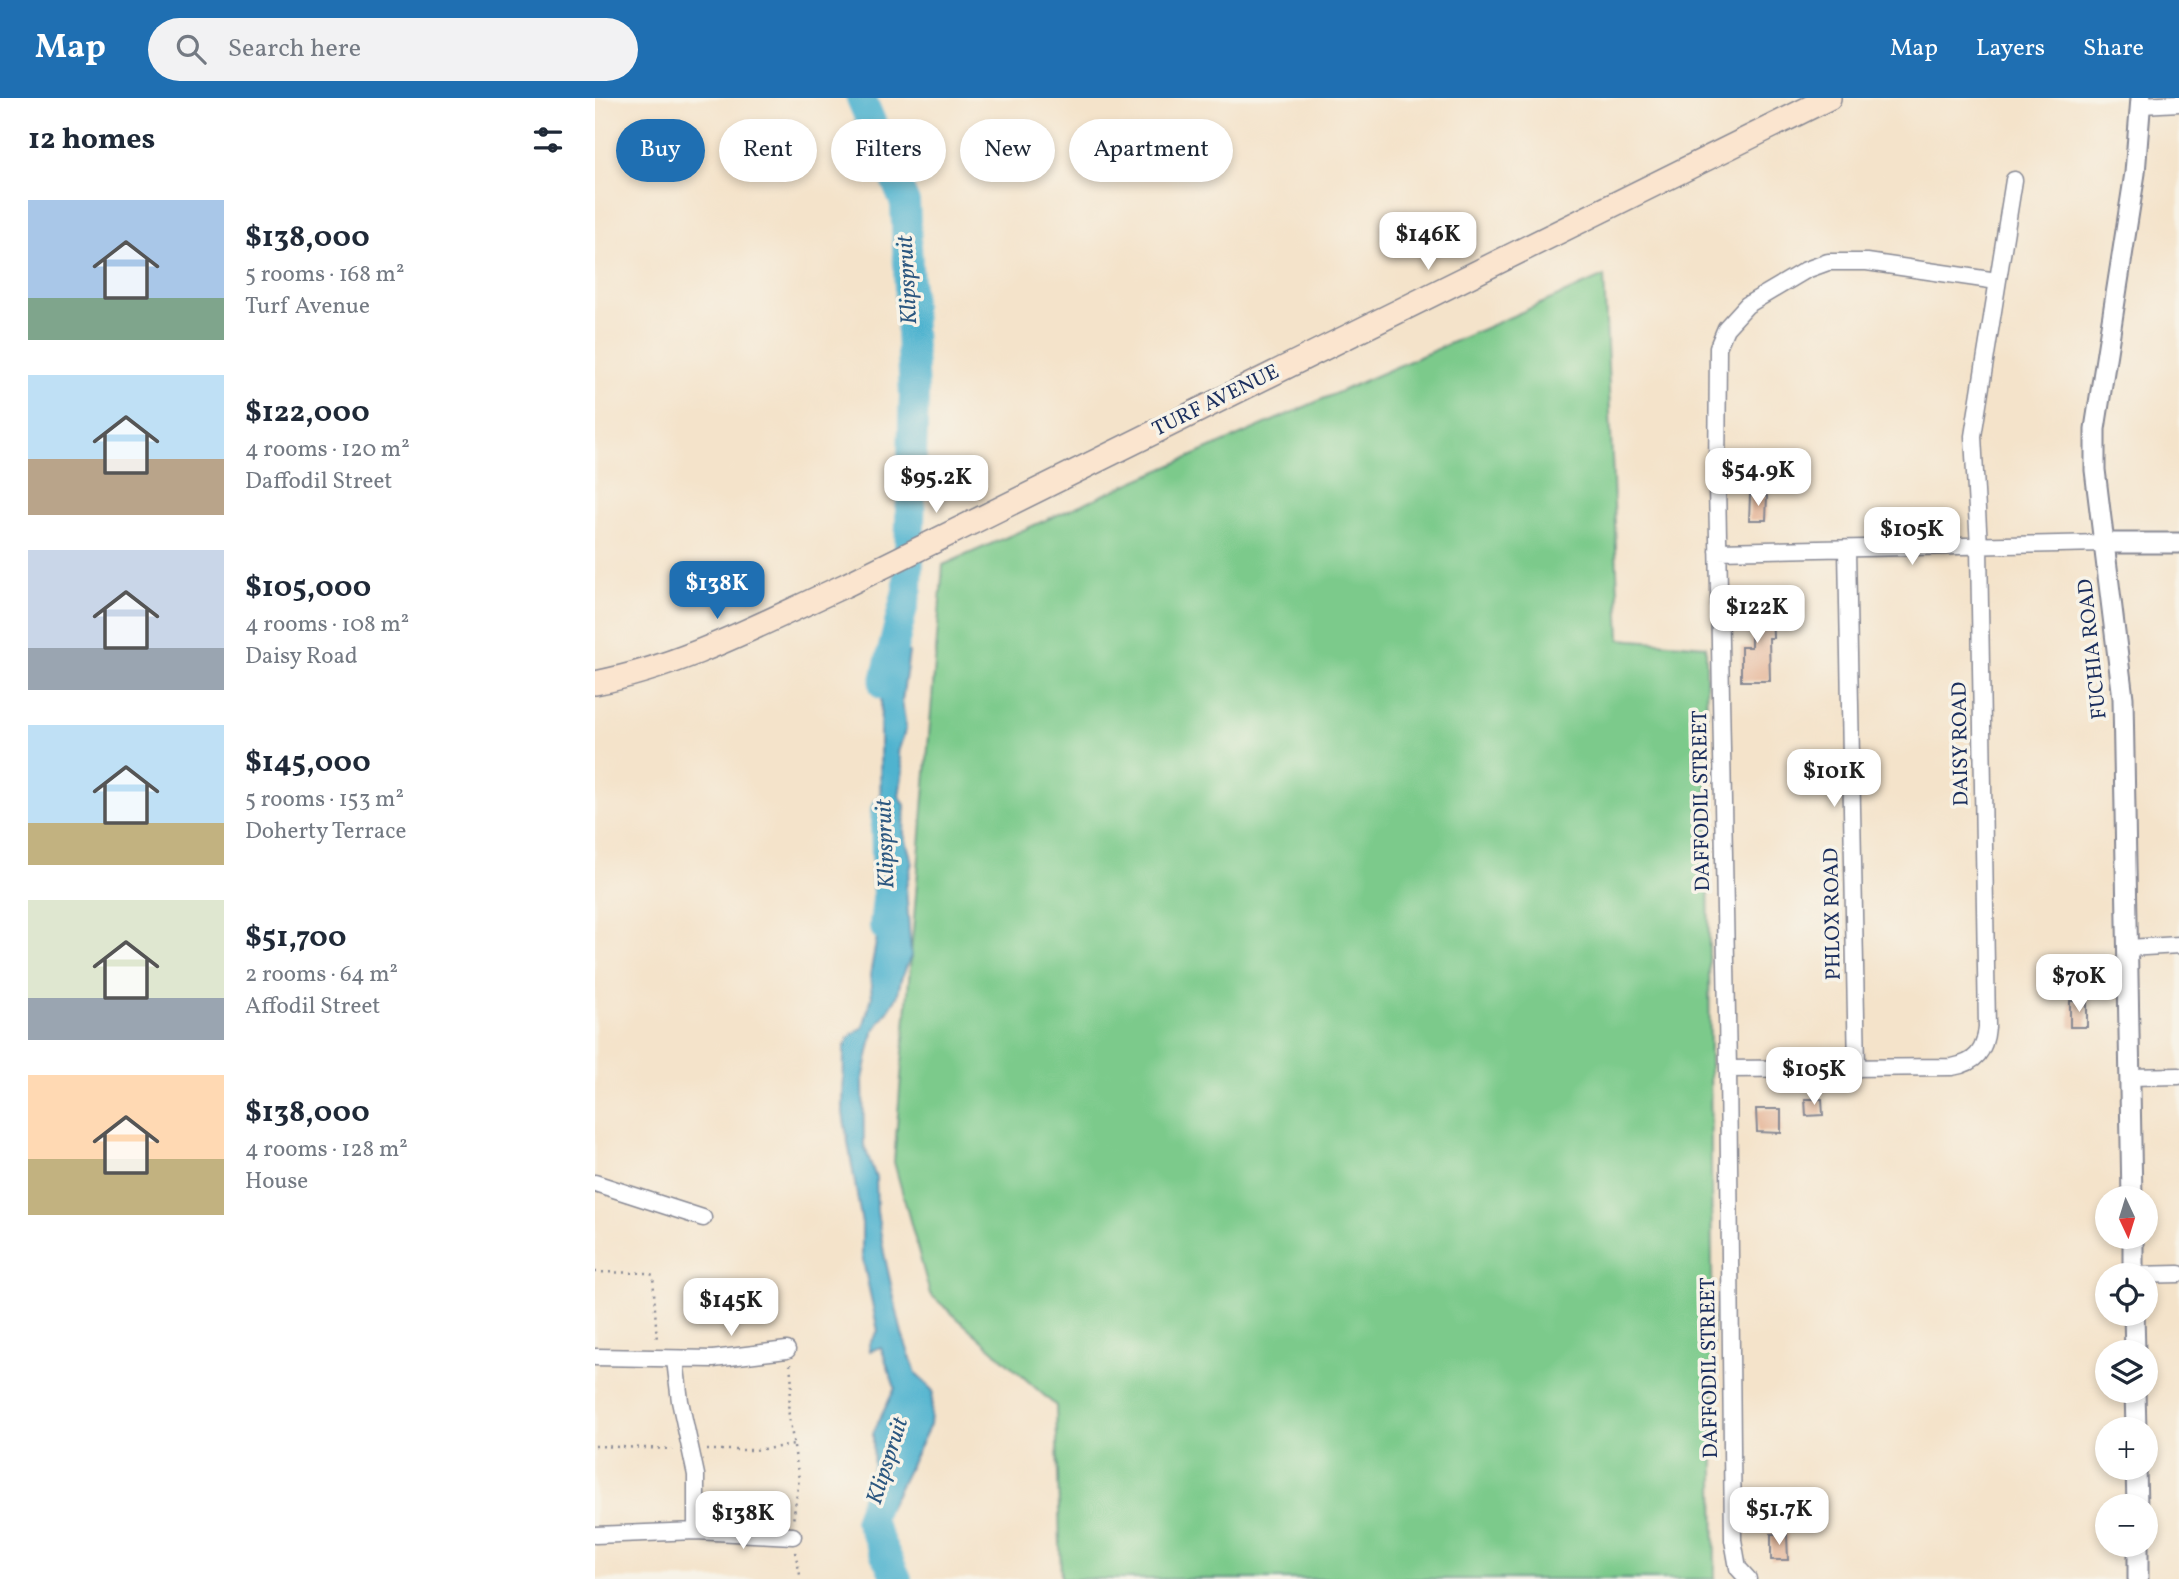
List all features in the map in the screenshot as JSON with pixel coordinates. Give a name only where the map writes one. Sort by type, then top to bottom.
[{"type":"main road","name":"TURF AVENUE","points":[[595,682],[652,669],[689,656],[846,585],[1829,98]]},
{"type":"street","points":[[2141,102],[2179,103]]},
{"type":"street","name":"FUCHIA ROAD","points":[[2132,1186],[2123,698],[2095,470],[2095,429],[2135,173],[2141,102]]},
{"type":"street","name":"DAISY ROAD","points":[[1727,1069],[1857,1069],[1961,1065],[1980,1054],[1986,1036],[1979,547],[1973,436],[2014,180]]},
{"type":"street","name":"DAFFODIL STREET","points":[[1743,1574],[1733,1540],[1716,358],[1721,337],[1739,312],[1795,276],[1828,261],[1867,262],[1997,281]]},
{"type":"street","points":[[1718,551],[2179,543]]},
{"type":"street","name":"PHLOX ROAD","points":[[1847,550],[1857,1069]]},
{"type":"street","points":[[2128,948],[2179,945]]},
{"type":"street","points":[[2130,1076],[2179,1076]]},
{"type":"street","points":[[595,1183],[703,1218]]},
{"type":"street","points":[[2158,1275],[2179,1274]]},
{"type":"street","points":[[595,1357],[713,1359],[787,1350]]},
{"type":"street","points":[[675,1360],[680,1401],[696,1475],[696,1531]]},
{"type":"street","points":[[595,1535],[696,1531],[793,1536]]},
{"type":"street","points":[[2138,1557],[2138,1579]]},
{"type":"path","points":[[595,1272],[653,1275],[657,1359]]},
{"type":"path","points":[[787,1350],[792,1384],[788,1409],[799,1479],[793,1536],[801,1579]]},
{"type":"green space","points":[[1604,276],[1620,639],[1706,646],[1715,1579],[1061,1579],[1056,1406],[930,1294],[894,1162],[943,565]]},
{"type":"water","points":[[890,644],[909,652],[902,701],[906,728],[898,752],[903,770],[899,796],[905,805],[904,833],[912,862],[906,887],[911,956],[897,997],[873,1033],[863,1079],[864,1145],[876,1178],[877,1212],[902,1334],[916,1373],[933,1391],[930,1425],[889,1508],[874,1493],[873,1433],[895,1388],[881,1347],[870,1351],[869,1344],[878,1331],[862,1256],[862,1224],[843,1113],[844,1049],[848,1038],[863,1027],[872,997],[870,975],[891,861],[881,840],[880,735],[882,675]]},
{"type":"building","points":[[1750,495],[1767,496],[1766,520],[1749,520]]},
{"type":"building","points":[[1772,607],[1773,638],[1769,638],[1770,681],[1741,681],[1741,647],[1751,647],[1751,621],[1742,621],[1742,608]]},
{"type":"building","points":[[2070,1001],[2087,1001],[2087,1027],[2070,1027]]},
{"type":"building","points":[[1805,1099],[1822,1099],[1823,1115],[1806,1116]]},
{"type":"building","points":[[1756,1109],[1781,1109],[1781,1133],[1757,1132]]},
{"type":"building","points":[[1771,1534],[1787,1534],[1788,1560],[1771,1560]]},
{"type":"waterway","name":"Klipspruit","points":[[861,98],[905,203],[914,394],[908,587],[884,685]]},
{"type":"waterway","name":"Klipspruit","points":[[884,926],[887,900],[885,811]]},
{"type":"waterway","name":"Klipspruit","points":[[891,1460],[869,1519],[897,1579]]}]
